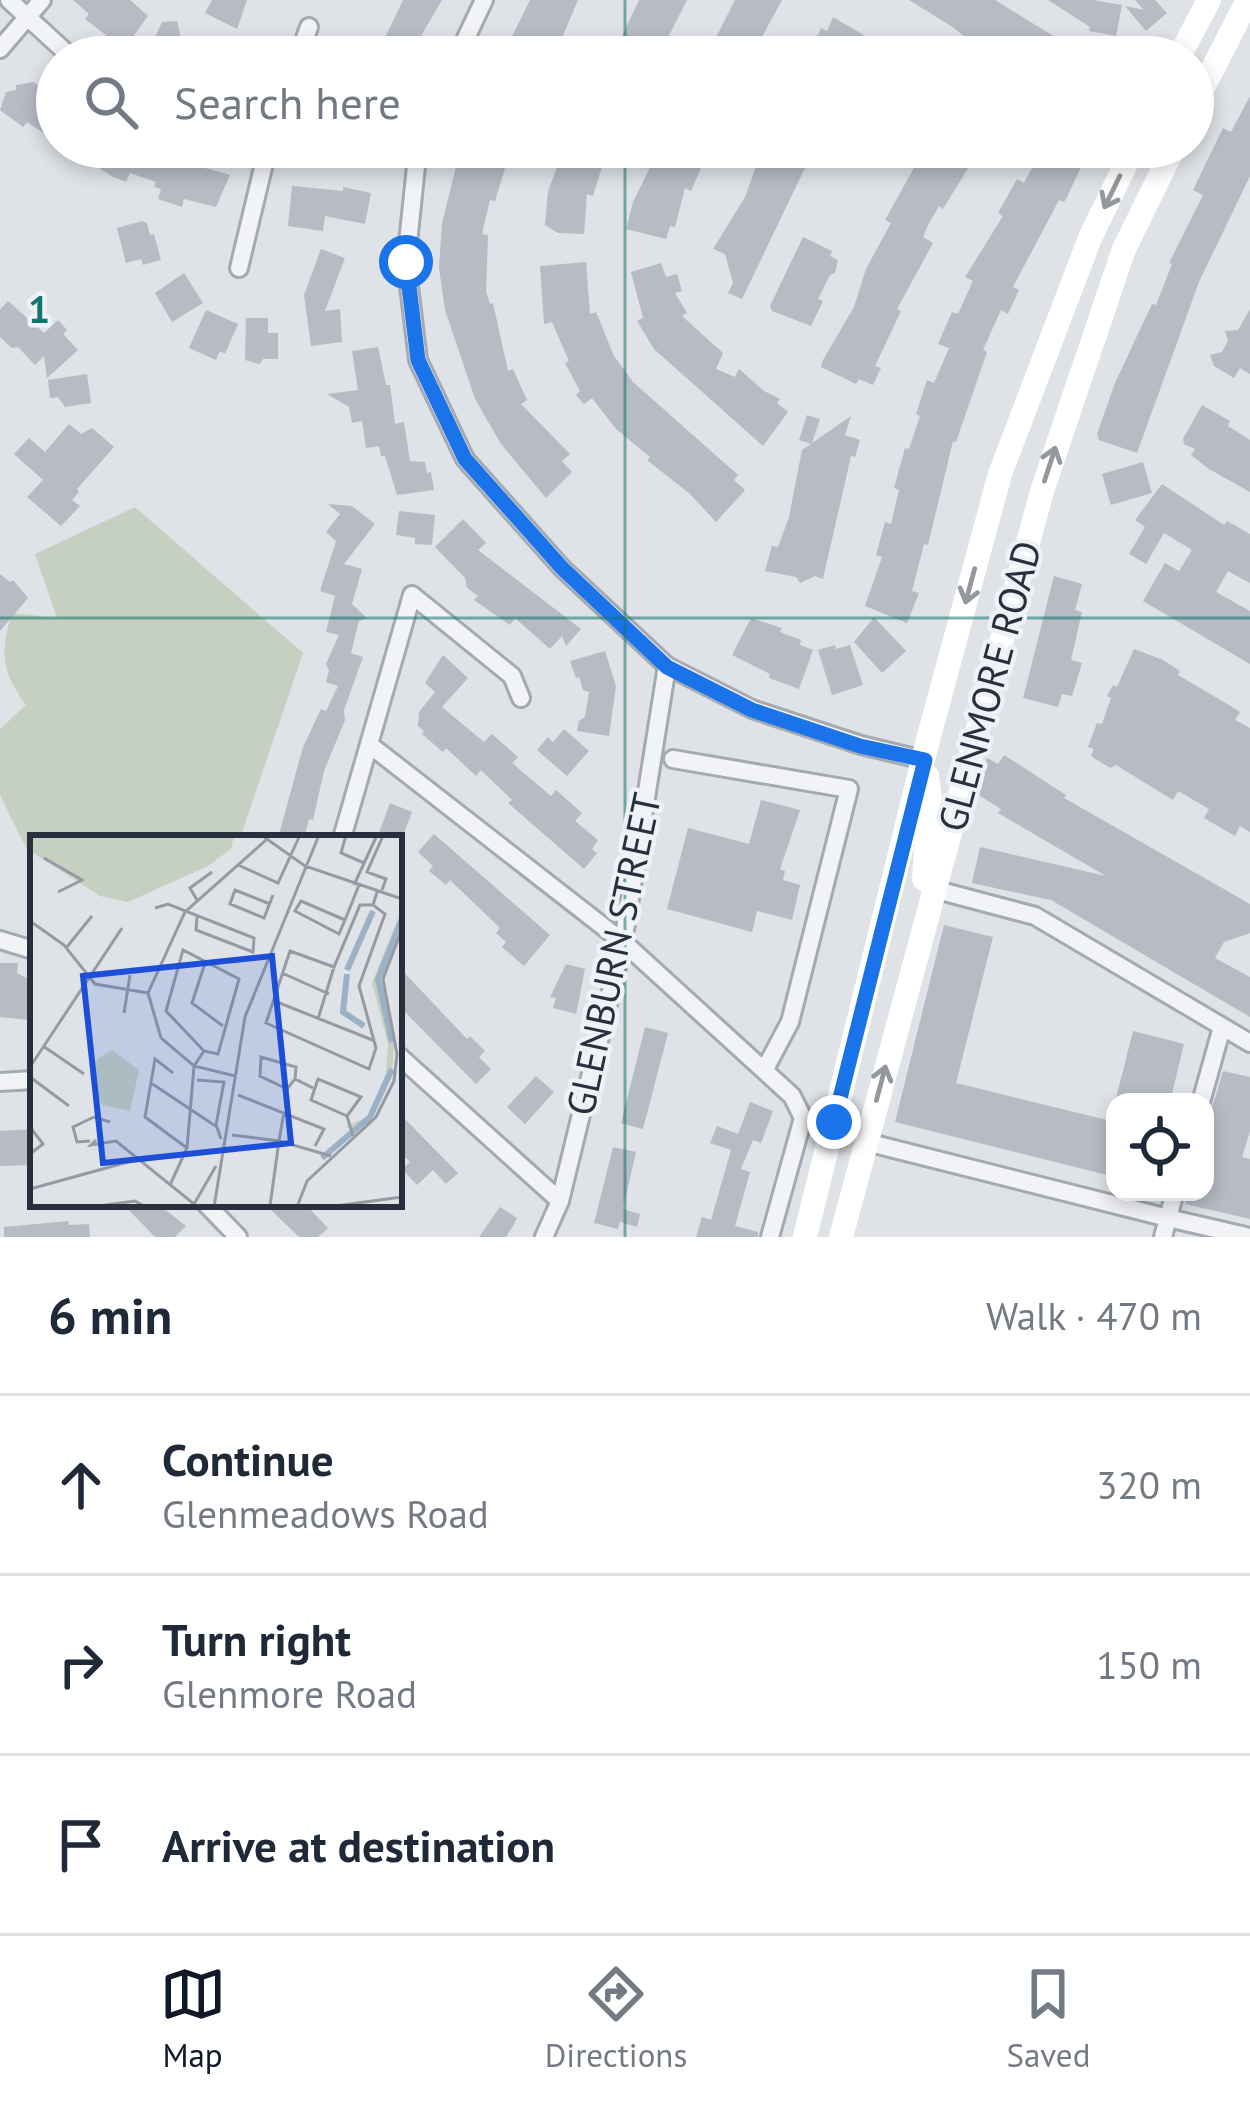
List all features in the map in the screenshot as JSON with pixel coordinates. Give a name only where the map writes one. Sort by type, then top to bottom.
[{"type":"main road","points":[[1190,36],[1209,0]]},
{"type":"main road","points":[[1214,66],[1248,0]]},
{"type":"main road","name":"GLENMORE ROAD","points":[[805,1237],[1000,475],[1090,238],[1124,168]]},
{"type":"main road","name":"GLENMORE ROAD","points":[[841,1237],[1042,491],[1124,249],[1164,168]]},
{"type":"main road","points":[[917,947],[930,801],[925,760]]},
{"type":"street","points":[[9,0],[46,36]]},
{"type":"street","points":[[0,49],[42,0]]},
{"type":"street","points":[[467,36],[484,0]]},
{"type":"street","points":[[306,36],[309,27]]},
{"type":"street","points":[[239,268],[263,168]]},
{"type":"street","points":[[414,168],[406,262],[418,360],[465,459],[562,568],[667,667],[752,710],[860,746],[925,760]]},
{"type":"street","points":[[343,835],[412,596],[512,676],[521,698]]},
{"type":"street","name":"GLENBURN STREET","points":[[544,1237],[560,1201],[623,942],[667,667]]},
{"type":"street","points":[[370,745],[623,942],[792,1096],[803,1118],[770,1237]]},
{"type":"street","points":[[673,759],[849,789],[790,1022],[770,1074]]},
{"type":"street","points":[[934,889],[1035,916],[1250,1043]]},
{"type":"street","points":[[0,940],[30,949]]},
{"type":"street","points":[[1204,1093],[1222,1028]]},
{"type":"street","points":[[402,1059],[560,1201]]},
{"type":"street","points":[[0,1082],[30,1080]]},
{"type":"street","points":[[866,1142],[1250,1237]]},
{"type":"street","points":[[1163,1237],[1173,1201]]},
{"type":"street","points":[[209,1207],[238,1237]]},
{"type":"green space","points":[[135,507],[303,653],[241,835],[30,835],[30,856],[0,795],[0,729],[26,705],[5,661],[12,613],[57,618],[35,554]]},
{"type":"building","points":[[73,0],[130,0],[148,16],[133,36],[107,36],[85,19],[89,14]]},
{"type":"building","points":[[212,0],[247,0],[237,29],[205,13]]},
{"type":"building","points":[[403,0],[442,0],[421,36],[386,36]]},
{"type":"building","points":[[530,0],[578,0],[563,36],[512,36]]},
{"type":"building","points":[[639,0],[687,0],[669,36],[622,36]]},
{"type":"building","points":[[735,0],[782,0],[762,36],[717,36]]},
{"type":"building","points":[[909,0],[995,0],[1053,36],[964,36]]},
{"type":"building","points":[[1048,0],[1122,5],[1116,36],[1089,31],[1090,27]]},
{"type":"building","points":[[1135,0],[1155,0],[1167,13],[1146,31],[1125,6],[1144,10]]},
{"type":"building","points":[[833,17],[865,36],[817,36],[821,28],[827,31]]},
{"type":"building","points":[[177,21],[180,36],[156,36],[162,22]]},
{"type":"building","points":[[36,84],[36,128],[27,122],[23,127],[0,110],[6,92],[16,90],[16,85]]},
{"type":"building","points":[[1250,96],[1250,176],[1199,282],[1137,453],[1099,440],[1115,383],[1152,304],[1156,305],[1169,263],[1203,195],[1193,190],[1204,168],[1214,168],[1214,147],[1223,128],[1231,132]]},
{"type":"building","points":[[99,168],[205,168],[230,175],[216,207],[184,199],[182,207],[158,199],[161,189],[154,187],[156,182],[130,173],[126,182]]},
{"type":"building","points":[[456,168],[505,168],[495,201],[490,200],[482,234],[488,235],[486,291],[508,371],[513,369],[527,400],[521,404],[570,454],[562,461],[572,472],[546,498],[501,444],[475,399],[445,310],[439,268],[442,223]]},
{"type":"building","points":[[557,168],[602,168],[593,196],[587,194],[584,234],[558,233],[545,225],[548,191]]},
{"type":"building","points":[[650,168],[701,168],[691,191],[685,188],[675,227],[670,226],[666,239],[626,229]]},
{"type":"building","points":[[755,168],[805,168],[742,299],[728,293],[733,283],[725,254],[713,249],[745,197]]},
{"type":"building","points":[[914,168],[968,168],[928,225],[923,237],[933,243],[897,309],[901,311],[875,366],[881,368],[873,385],[859,379],[856,384],[821,367],[891,223],[885,220]]},
{"type":"building","points":[[1032,168],[1080,168],[1013,287],[1019,290],[1008,314],[1001,310],[983,350],[987,352],[953,441],[928,545],[924,544],[912,591],[919,593],[907,623],[865,606],[882,557],[876,555],[885,522],[891,524],[899,490],[894,488],[920,416],[916,414],[927,380],[934,383],[949,348],[938,344],[973,281],[965,277],[1003,216],[998,213],[1017,179],[1024,183]]},
{"type":"building","points":[[292,186],[371,193],[365,224],[325,216],[323,231],[288,226]]},
{"type":"building","points":[[142,221],[150,235],[154,234],[161,260],[126,263],[117,228]]},
{"type":"building","points":[[803,237],[832,251],[830,256],[838,260],[818,299],[823,301],[811,326],[772,311],[770,306]]},
{"type":"building","points":[[321,249],[345,258],[325,311],[340,309],[342,342],[311,346],[304,295]]},
{"type":"building","points":[[586,262],[590,314],[596,312],[614,356],[633,382],[738,475],[734,480],[745,490],[716,522],[616,429],[592,398],[584,404],[576,395],[580,391],[552,322],[544,324],[540,266]]},
{"type":"building","points":[[661,263],[666,277],[677,274],[682,291],[675,293],[687,313],[682,316],[723,353],[716,369],[735,377],[739,369],[780,399],[777,403],[788,412],[763,446],[654,349],[637,321],[643,318],[631,272]]},
{"type":"building","points":[[184,273],[203,303],[172,322],[155,293]]},
{"type":"building","points":[[8,301],[44,333],[58,320],[67,330],[63,334],[78,350],[47,378],[44,356],[35,365],[0,337],[0,310]]},
{"type":"building","points":[[1250,309],[1250,374],[1240,368],[1234,378],[1214,366],[1210,355],[1222,352],[1228,341],[1225,331],[1238,330]]},
{"type":"building","points":[[206,310],[238,324],[225,354],[220,351],[216,360],[189,348]]},
{"type":"building","points":[[246,318],[268,318],[268,333],[278,333],[278,359],[263,359],[260,364],[245,360]]},
{"type":"building","points":[[378,347],[395,424],[404,422],[410,461],[425,462],[434,490],[397,495],[379,446],[366,448],[362,421],[352,423],[349,407],[327,394],[358,390],[352,351]]},
{"type":"building","points":[[87,374],[91,403],[65,407],[58,397],[50,398],[48,380]]},
{"type":"building","points":[[1202,405],[1250,440],[1250,492],[1209,469],[1191,455],[1195,449],[1184,444]]},
{"type":"building","points":[[807,415],[820,419],[812,443],[851,416],[845,435],[860,440],[855,457],[851,456],[823,579],[815,576],[800,583],[796,577],[765,571],[772,546],[778,547],[789,517],[802,450],[811,444],[799,440]]},
{"type":"building","points":[[69,424],[81,434],[92,428],[114,447],[77,489],[72,500],[80,506],[61,526],[27,497],[43,480],[14,454],[29,438],[45,452]]},
{"type":"building","points":[[1143,462],[1152,493],[1111,505],[1102,474]]},
{"type":"building","points":[[1162,484],[1224,525],[1227,521],[1250,534],[1250,583],[1228,571],[1216,592],[1250,611],[1250,664],[1143,601],[1165,563],[1179,571],[1192,550],[1164,533],[1146,564],[1129,554],[1145,527],[1135,520]]},
{"type":"building","points":[[328,504],[352,506],[375,524],[344,564],[362,569],[352,604],[367,618],[359,621],[351,653],[363,657],[324,771],[313,820],[309,819],[305,835],[279,835],[303,747],[338,686],[326,682],[326,664],[339,635],[326,632],[335,596],[320,591],[336,541],[326,532],[340,514]]},
{"type":"building","points":[[399,511],[435,515],[432,545],[396,535]]},
{"type":"building","points":[[463,519],[486,543],[478,550],[581,629],[566,646],[562,636],[550,649],[515,618],[510,625],[474,600],[478,596],[467,588],[465,578],[435,547]]},
{"type":"building","points":[[0,574],[13,580],[28,598],[0,631]]},
{"type":"building","points":[[1054,576],[1082,584],[1075,610],[1082,612],[1071,660],[1082,663],[1072,696],[1062,694],[1058,707],[1023,698]]},
{"type":"building","points":[[874,617],[906,651],[882,673],[854,642]]},
{"type":"building","points":[[751,618],[782,628],[780,632],[813,650],[799,689],[769,678],[770,674],[732,655]]},
{"type":"building","points":[[835,645],[836,649],[850,645],[863,685],[832,695],[818,650]]},
{"type":"building","points":[[1134,649],[1163,660],[1180,671],[1178,675],[1240,712],[1235,720],[1250,728],[1250,832],[1240,826],[1235,836],[1204,818],[1209,809],[1178,791],[1173,800],[1116,765],[1110,768],[1091,756],[1094,749],[1088,747],[1097,723],[1102,724],[1111,698],[1107,696],[1113,685],[1117,687]]},
{"type":"building","points":[[605,651],[616,686],[609,736],[577,731],[589,692],[583,690],[570,661]]},
{"type":"building","points":[[443,655],[468,678],[442,707],[484,742],[492,734],[518,757],[512,763],[551,796],[556,790],[582,813],[575,821],[598,840],[592,849],[597,853],[584,869],[508,803],[512,800],[481,770],[476,776],[446,748],[443,752],[422,734],[419,712],[435,692],[425,683]]},
{"type":"building","points":[[564,729],[589,751],[567,776],[537,750]]},
{"type":"building","points":[[1004,755],[1066,795],[1064,798],[1250,904],[1250,933],[1224,942],[1215,958],[1250,977],[1250,1017],[1051,900],[972,883],[980,847],[1106,876],[998,813],[1001,809],[977,794],[987,758],[998,764]]},
{"type":"building","points":[[761,800],[800,810],[780,869],[785,871],[783,880],[800,885],[792,920],[757,911],[752,932],[667,909],[688,828],[749,844]]},
{"type":"building","points":[[390,803],[412,812],[402,838],[378,835]]},
{"type":"building","points":[[434,834],[550,935],[524,966],[502,947],[506,942],[496,933],[500,928],[450,880],[446,885],[429,871],[433,866],[418,852]]},
{"type":"building","points":[[944,925],[993,937],[956,1083],[1106,1120],[1106,1175],[895,1122]]},
{"type":"building","points":[[0,963],[18,963],[17,973],[29,979],[30,1020],[0,1017]]},
{"type":"building","points":[[566,964],[585,969],[576,1014],[553,1008],[556,998],[550,997]]},
{"type":"building","points":[[402,970],[467,1039],[470,1036],[485,1051],[479,1057],[491,1069],[476,1084],[402,1009]]},
{"type":"building","points":[[645,1027],[668,1033],[643,1129],[621,1123]]},
{"type":"building","points":[[1133,1031],[1184,1044],[1172,1093],[1117,1093]]},
{"type":"building","points":[[1223,1071],[1250,1077],[1250,1131],[1242,1157],[1250,1159],[1250,1219],[1185,1204],[1214,1201],[1214,1102]]},
{"type":"building","points":[[536,1076],[554,1092],[525,1124],[507,1107]]},
{"type":"building","points":[[750,1102],[773,1111],[761,1143],[753,1140],[741,1169],[750,1172],[735,1226],[758,1232],[758,1237],[696,1237],[702,1217],[711,1220],[731,1150],[710,1143],[717,1126],[738,1134]]},
{"type":"building","points":[[402,1116],[458,1173],[446,1184],[433,1170],[417,1185],[402,1169],[410,1162],[402,1154]]},
{"type":"building","points":[[30,1129],[30,1165],[0,1166],[0,1131]]},
{"type":"building","points":[[613,1147],[636,1152],[623,1209],[640,1214],[637,1227],[620,1222],[618,1229],[594,1223]]},
{"type":"building","points":[[126,1207],[162,1207],[186,1226],[175,1237],[155,1237]]},
{"type":"building","points":[[268,1207],[308,1207],[328,1228],[318,1237],[299,1237]]},
{"type":"building","points":[[500,1207],[517,1218],[506,1237],[479,1237]]},
{"type":"building","points":[[68,1221],[69,1225],[89,1224],[90,1237],[4,1237],[4,1227]]},
{"type":"route","points":[[406,262],[418,360],[465,459],[562,568],[667,667],[752,710],[860,746],[925,760],[834,1122]]}]
